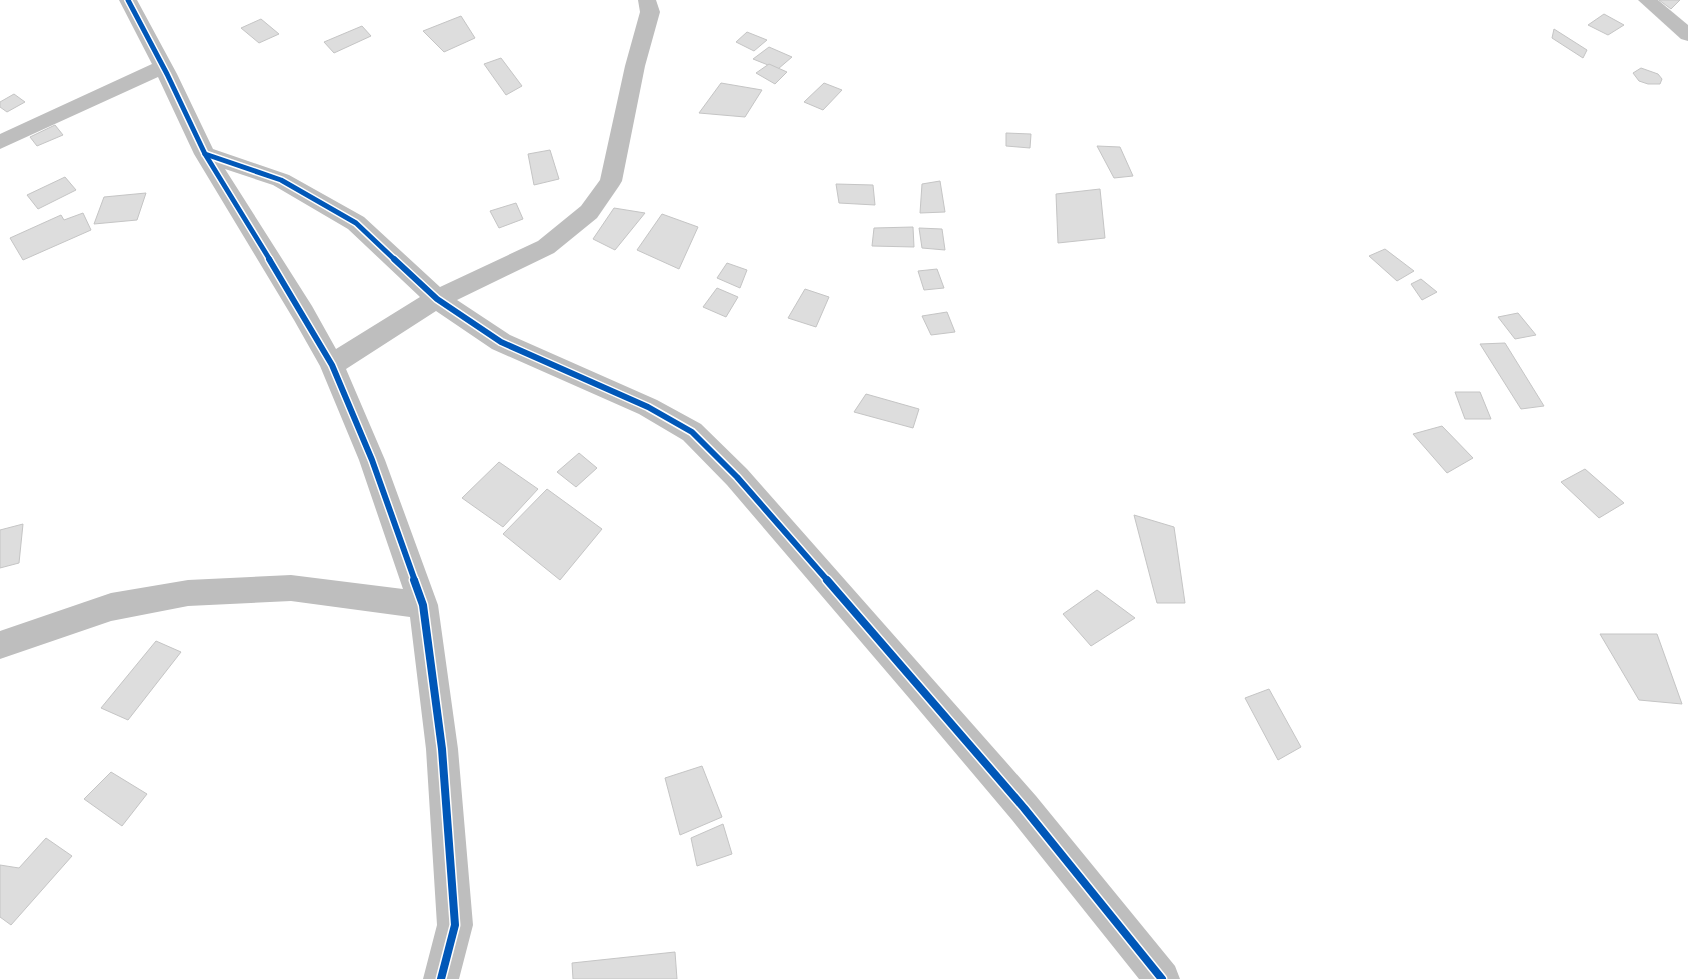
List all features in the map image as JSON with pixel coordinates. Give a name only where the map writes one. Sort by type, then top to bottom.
[{"type":"street","points":[[128,0],[206,154],[303,313],[332,365],[372,460],[423,606],[442,749],[459,979]]},
{"type":"street","points":[[332,365],[388,328],[437,299],[546,247],[589,212],[611,181],[635,66],[650,12],[647,0]]},
{"type":"street","points":[[1647,0],[1688,35]]},
{"type":"street","points":[[0,142],[163,67]]},
{"type":"street","points":[[206,154],[281,180],[356,223],[437,299],[501,342],[648,407],[692,432],[737,477],[1024,808],[1162,979]]},
{"type":"street","points":[[0,644],[111,608],[188,593],[291,588],[423,606]]},
{"type":"street","points":[[440,979],[455,925]]},
{"type":"building","points":[[1659,0],[1680,0],[1671,9]]},
{"type":"building","points":[[1604,14],[1624,25],[1608,35],[1588,25]]},
{"type":"building","points":[[461,16],[475,38],[444,52],[423,31]]},
{"type":"building","points":[[261,19],[279,34],[259,43],[241,28]]},
{"type":"building","points":[[362,26],[371,36],[334,53],[324,42]]},
{"type":"building","points":[[1554,29],[1587,50],[1583,58],[1552,38]]},
{"type":"building","points":[[747,32],[767,40],[754,51],[736,42]]},
{"type":"building","points":[[769,47],[792,57],[778,69],[753,59]]},
{"type":"building","points":[[501,58],[522,86],[506,95],[484,64]]},
{"type":"building","points":[[769,64],[787,72],[775,84],[756,73]]},
{"type":"building","points":[[1641,68],[1658,74],[1662,79],[1660,84],[1648,84],[1639,81],[1633,73]]},
{"type":"building","points":[[721,83],[762,90],[745,117],[699,113]]},
{"type":"building","points":[[824,83],[842,90],[823,110],[804,102]]},
{"type":"building","points":[[14,94],[25,102],[7,112],[0,107],[0,102]]},
{"type":"building","points":[[55,125],[63,135],[37,146],[30,137]]},
{"type":"building","points":[[1006,133],[1031,134],[1030,148],[1006,146]]},
{"type":"building","points":[[1097,146],[1120,147],[1133,176],[1114,178]]},
{"type":"building","points":[[550,150],[559,179],[534,185],[528,154]]},
{"type":"building","points":[[65,177],[76,190],[38,209],[27,195]]},
{"type":"building","points":[[940,181],[945,212],[920,213],[922,184]]},
{"type":"building","points":[[836,184],[873,185],[875,205],[839,203]]},
{"type":"building","points":[[1100,189],[1105,238],[1058,243],[1056,194]]},
{"type":"building","points":[[146,193],[137,220],[94,224],[104,197]]},
{"type":"building","points":[[516,203],[523,219],[499,228],[490,211]]},
{"type":"building","points":[[614,208],[645,213],[615,250],[593,239]]},
{"type":"building","points":[[83,213],[91,230],[23,260],[10,238],[61,215],[64,220]]},
{"type":"building","points":[[662,214],[698,227],[679,269],[637,250]]},
{"type":"building","points":[[913,227],[914,247],[872,246],[874,228]]},
{"type":"building","points":[[919,228],[942,229],[945,250],[922,248]]},
{"type":"building","points":[[1385,249],[1414,271],[1397,281],[1369,256]]},
{"type":"building","points":[[727,263],[747,270],[740,288],[717,278]]},
{"type":"building","points":[[937,269],[944,288],[924,290],[918,271]]},
{"type":"building","points":[[1421,279],[1437,292],[1422,300],[1411,284]]},
{"type":"building","points":[[717,288],[738,297],[726,317],[703,307]]},
{"type":"building","points":[[805,289],[829,297],[816,327],[788,318]]},
{"type":"building","points":[[947,312],[955,332],[931,335],[922,316]]},
{"type":"building","points":[[1518,313],[1536,335],[1515,339],[1498,317]]},
{"type":"building","points":[[1505,343],[1544,406],[1521,409],[1480,344]]},
{"type":"building","points":[[1455,392],[1480,392],[1491,419],[1465,419]]},
{"type":"building","points":[[866,394],[919,409],[913,428],[854,412]]},
{"type":"building","points":[[1442,426],[1473,458],[1447,473],[1413,434]]},
{"type":"building","points":[[579,453],[597,468],[576,487],[557,472]]},
{"type":"building","points":[[499,462],[538,489],[503,527],[462,498]]},
{"type":"building","points":[[1585,469],[1624,503],[1599,518],[1561,482]]},
{"type":"building","points":[[547,489],[602,529],[560,580],[503,534]]},
{"type":"building","points":[[1134,515],[1174,527],[1185,603],[1157,603]]},
{"type":"building","points":[[23,524],[19,563],[0,568],[0,530]]},
{"type":"building","points":[[1097,590],[1135,618],[1091,646],[1063,614]]},
{"type":"building","points":[[1600,634],[1657,634],[1682,704],[1639,700]]},
{"type":"building","points":[[156,641],[181,652],[128,720],[101,708]]},
{"type":"building","points":[[1269,689],[1301,747],[1278,760],[1245,698]]},
{"type":"building","points":[[702,766],[722,817],[680,835],[665,778]]},
{"type":"building","points":[[111,772],[147,794],[122,826],[84,799]]},
{"type":"building","points":[[723,824],[732,854],[697,866],[691,838]]},
{"type":"building","points":[[46,838],[72,856],[11,925],[0,917],[0,865],[19,868]]},
{"type":"building","points":[[675,952],[677,979],[573,979],[572,963]]},
{"type":"cycle path","points":[[128,0],[167,74],[205,154],[303,313],[332,365],[372,460],[423,605],[442,749],[455,925],[441,979]]},
{"type":"cycle path","points":[[205,154],[281,180],[356,223],[437,299],[501,342],[648,407],[692,432],[737,477],[1024,808],[1162,979]]}]
